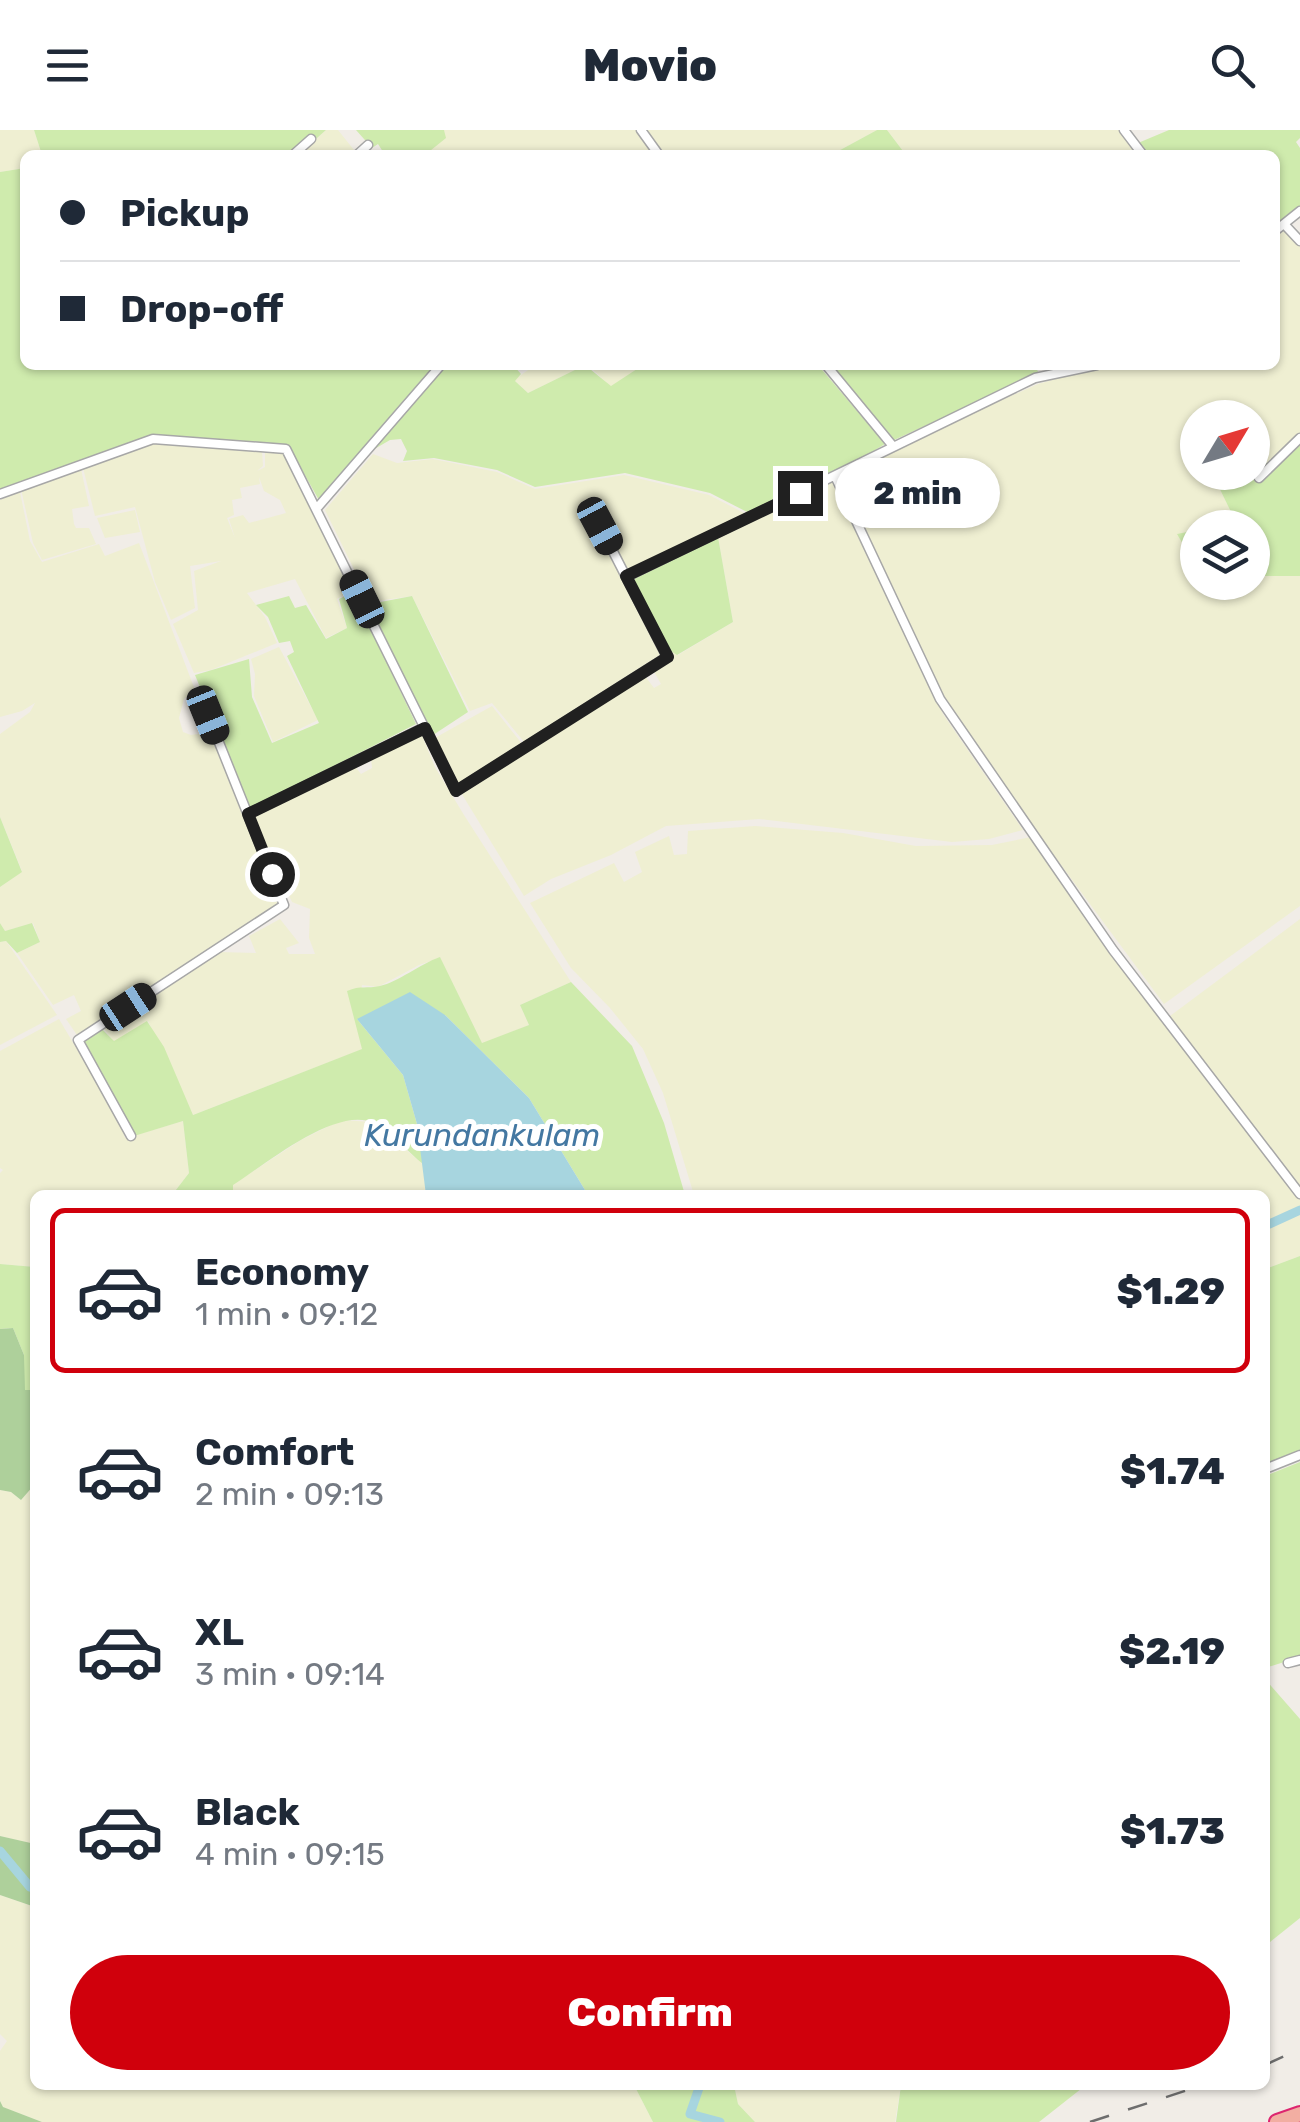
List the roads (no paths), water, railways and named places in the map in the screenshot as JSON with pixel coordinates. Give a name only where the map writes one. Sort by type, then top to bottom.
[{"type":"street","points":[[1124,130],[1139,150]]},
{"type":"street","points":[[299,150],[311,140]]},
{"type":"street","points":[[362,150],[368,145]]},
{"type":"street","points":[[1280,227],[1300,212]]},
{"type":"street","points":[[1284,224],[1300,242]]},
{"type":"street","points":[[317,508],[437,370]]},
{"type":"street","points":[[830,370],[892,445]]},
{"type":"street","points":[[1032,370],[1034,378]]},
{"type":"street","points":[[626,576],[1034,378],[1073,370]]},
{"type":"street","points":[[1270,467],[1300,438]]},
{"type":"street","points":[[0,494],[153,439],[286,449],[456,791],[668,657],[600,526]]},
{"type":"street","points":[[835,476],[940,699],[1113,950],[1300,1194]]},
{"type":"street","points":[[130,1136],[78,1040],[284,905],[208,715]]},
{"type":"street","points":[[248,814],[425,728]]},
{"type":"street","points":[[1270,1467],[1300,1455]]},
{"type":"street","points":[[1288,1663],[1300,1660]]},
{"type":"water","name":"Kurundankulam","points":[[410,992],[445,1015],[529,1098],[585,1190],[425,1190],[417,1124],[403,1075],[357,1019]]},
{"type":"waterway","points":[[1270,1224],[1300,1210]]},
{"type":"waterway","points":[[0,1851],[30,1887]]},
{"type":"waterway","points":[[698,2090],[690,2114],[720,2122]]},
{"type":"railway","points":[[1270,2063],[1300,2049]]},
{"type":"railway","points":[[1090,2122],[1188,2090]]}]
